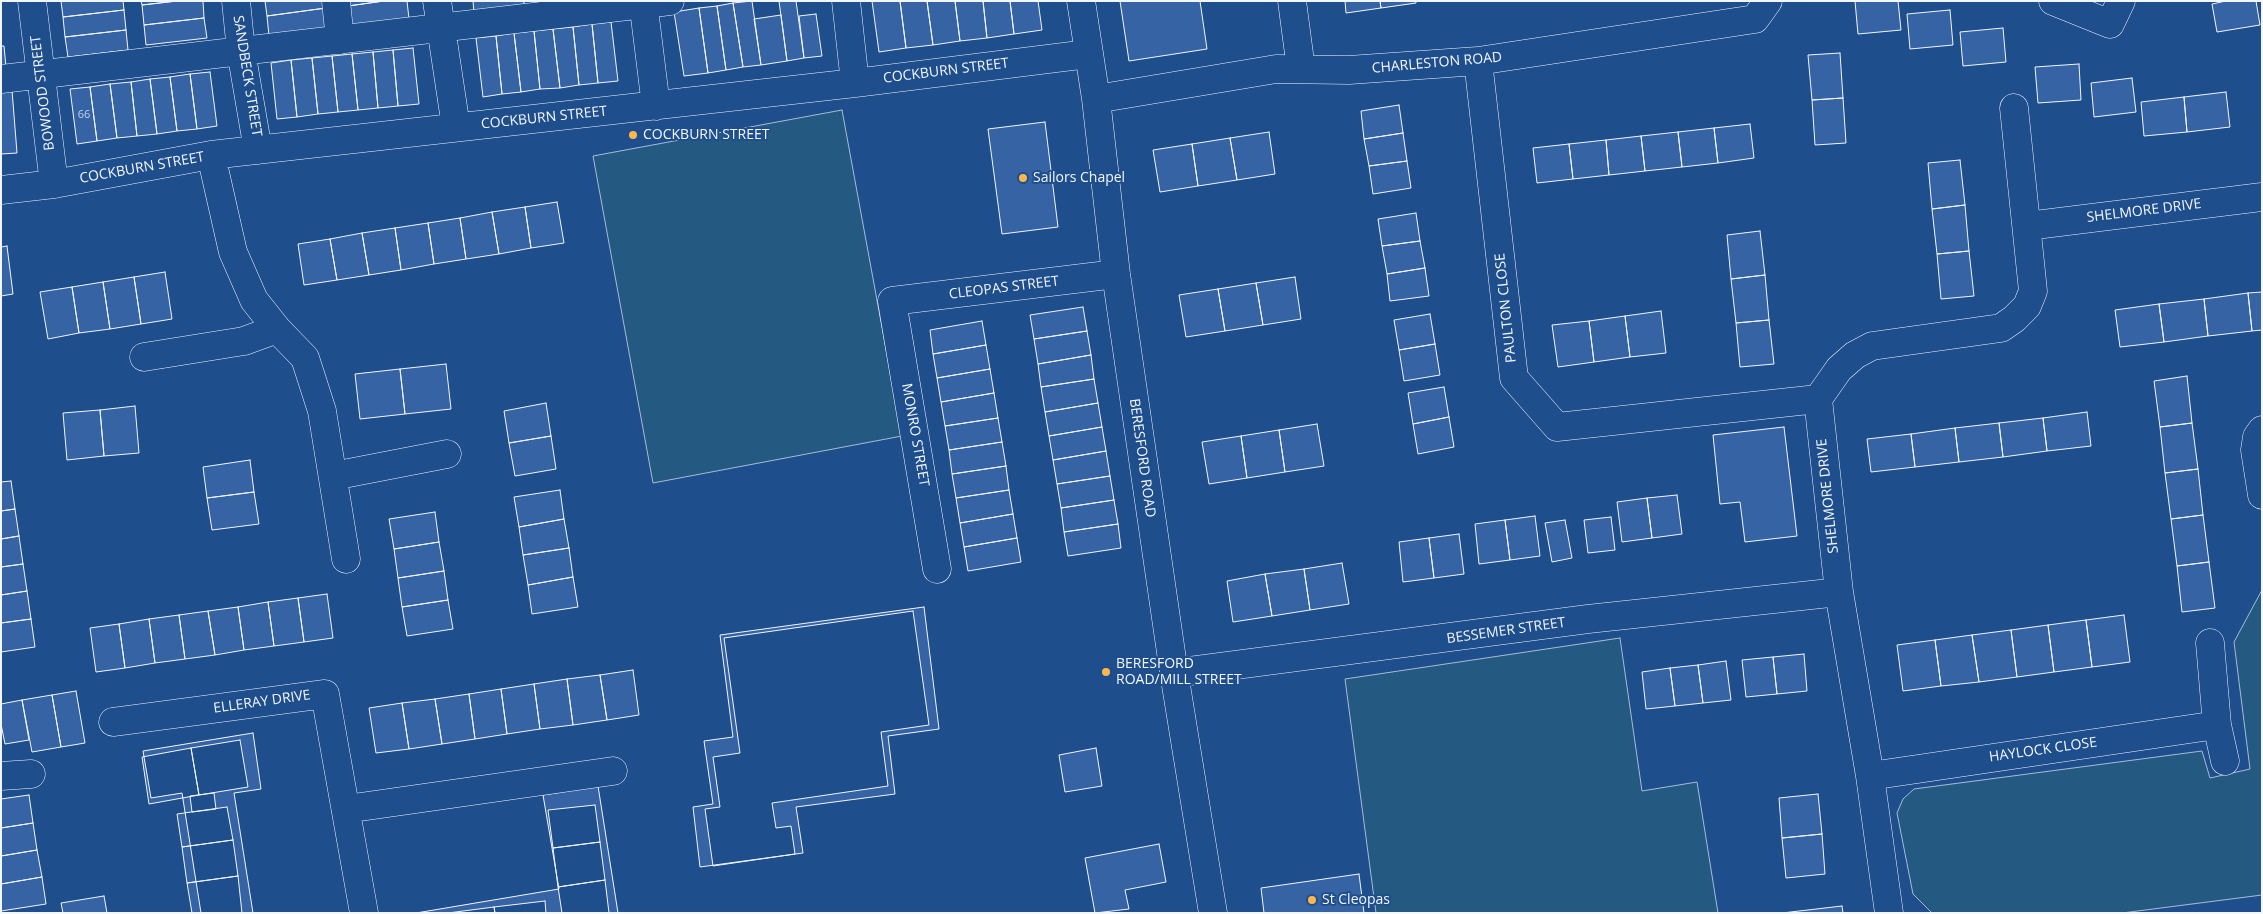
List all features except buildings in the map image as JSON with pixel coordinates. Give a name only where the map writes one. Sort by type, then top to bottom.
[{"type":"street","name":"BOWOOD STREET","points":[[32,1],[54,184]]},
{"type":"street","name":"SANDBECK STREET","points":[[236,1],[241,51],[258,150]]},
{"type":"street","points":[[336,1],[340,40]]},
{"type":"street","points":[[437,1],[456,127]]},
{"type":"street","points":[[1,79],[440,29],[544,9],[670,1]]},
{"type":"street","points":[[846,1],[855,83]]},
{"type":"street","name":"BERESFORD ROAD","points":[[1081,1],[1096,100],[1116,274],[1174,673],[1213,913]]},
{"type":"street","points":[[1292,1],[1301,69]]},
{"type":"street","name":"CHARLESTON ROAD","points":[[1096,100],[1276,69],[1349,70],[1478,61],[1754,19],[1768,1]]},
{"type":"street","points":[[2052,1],[2110,24],[2121,1]]},
{"type":"street","points":[[643,3],[656,106]]},
{"type":"street","name":"COCKBURN STREET","points":[[1,190],[54,184],[211,155],[656,106],[1088,54]]},
{"type":"street","name":"PAULTON CLOSE","points":[[1478,61],[1514,378],[1556,427],[1818,399]]},
{"type":"street","points":[[1818,399],[1839,369],[1855,355],[1872,346],[2001,328],[2014,319],[2027,306],[2033,291],[2014,108]]},
{"type":"street","points":[[211,155],[233,252],[254,300],[276,329],[305,358],[322,411],[346,559]]},
{"type":"street","name":"SHELMORE DRIVE","points":[[2027,226],[2262,197]]},
{"type":"street","name":"CLEOPAS STREET","points":[[892,301],[1116,274]]},
{"type":"street","name":"MONRO STREET","points":[[892,301],[937,569]]},
{"type":"street","points":[[144,357],[244,341],[276,329]]},
{"type":"street","name":"SHELMORE DRIVE","points":[[1818,399],[1838,592],[1870,776],[1889,913]]},
{"type":"street","points":[[2262,430],[2257,437],[2255,450],[2262,496]]},
{"type":"street","points":[[333,476],[447,454]]},
{"type":"street","name":"BESSEMER STREET","points":[[1174,673],[1588,619],[1838,592]]},
{"type":"street","points":[[2210,644],[2217,725],[2225,761]]},
{"type":"street","name":"ELLERAY DRIVE","points":[[112,722],[325,694],[364,913]]},
{"type":"street","name":"HAYLOCK CLOSE","points":[[1870,776],[2217,725]]},
{"type":"street","points":[[346,809],[614,771]]},
{"type":"street","points":[[1,776],[30,774]]},
{"type":"shaded area","points":[[842,110],[902,436],[653,483],[593,156]]},
{"type":"shaded area","points":[[2262,590],[2262,895],[2122,913],[1932,913],[1913,894],[1897,813],[1903,799],[1914,789],[2202,751],[2210,778],[2250,769],[2234,642]]},
{"type":"shaded area","points":[[1620,638],[1642,791],[1697,782],[1718,913],[1376,913],[1345,679]]},
{"type":"place","name":"COCKBURN STREET","points":[[633,135]]},
{"type":"place","name":"Sailors Chapel","points":[[1023,178]]},
{"type":"place","name":"BERESFORD ROAD/MILL STREET","points":[[1106,672]]},
{"type":"place","name":"St Cleopas","points":[[1312,900]]}]
